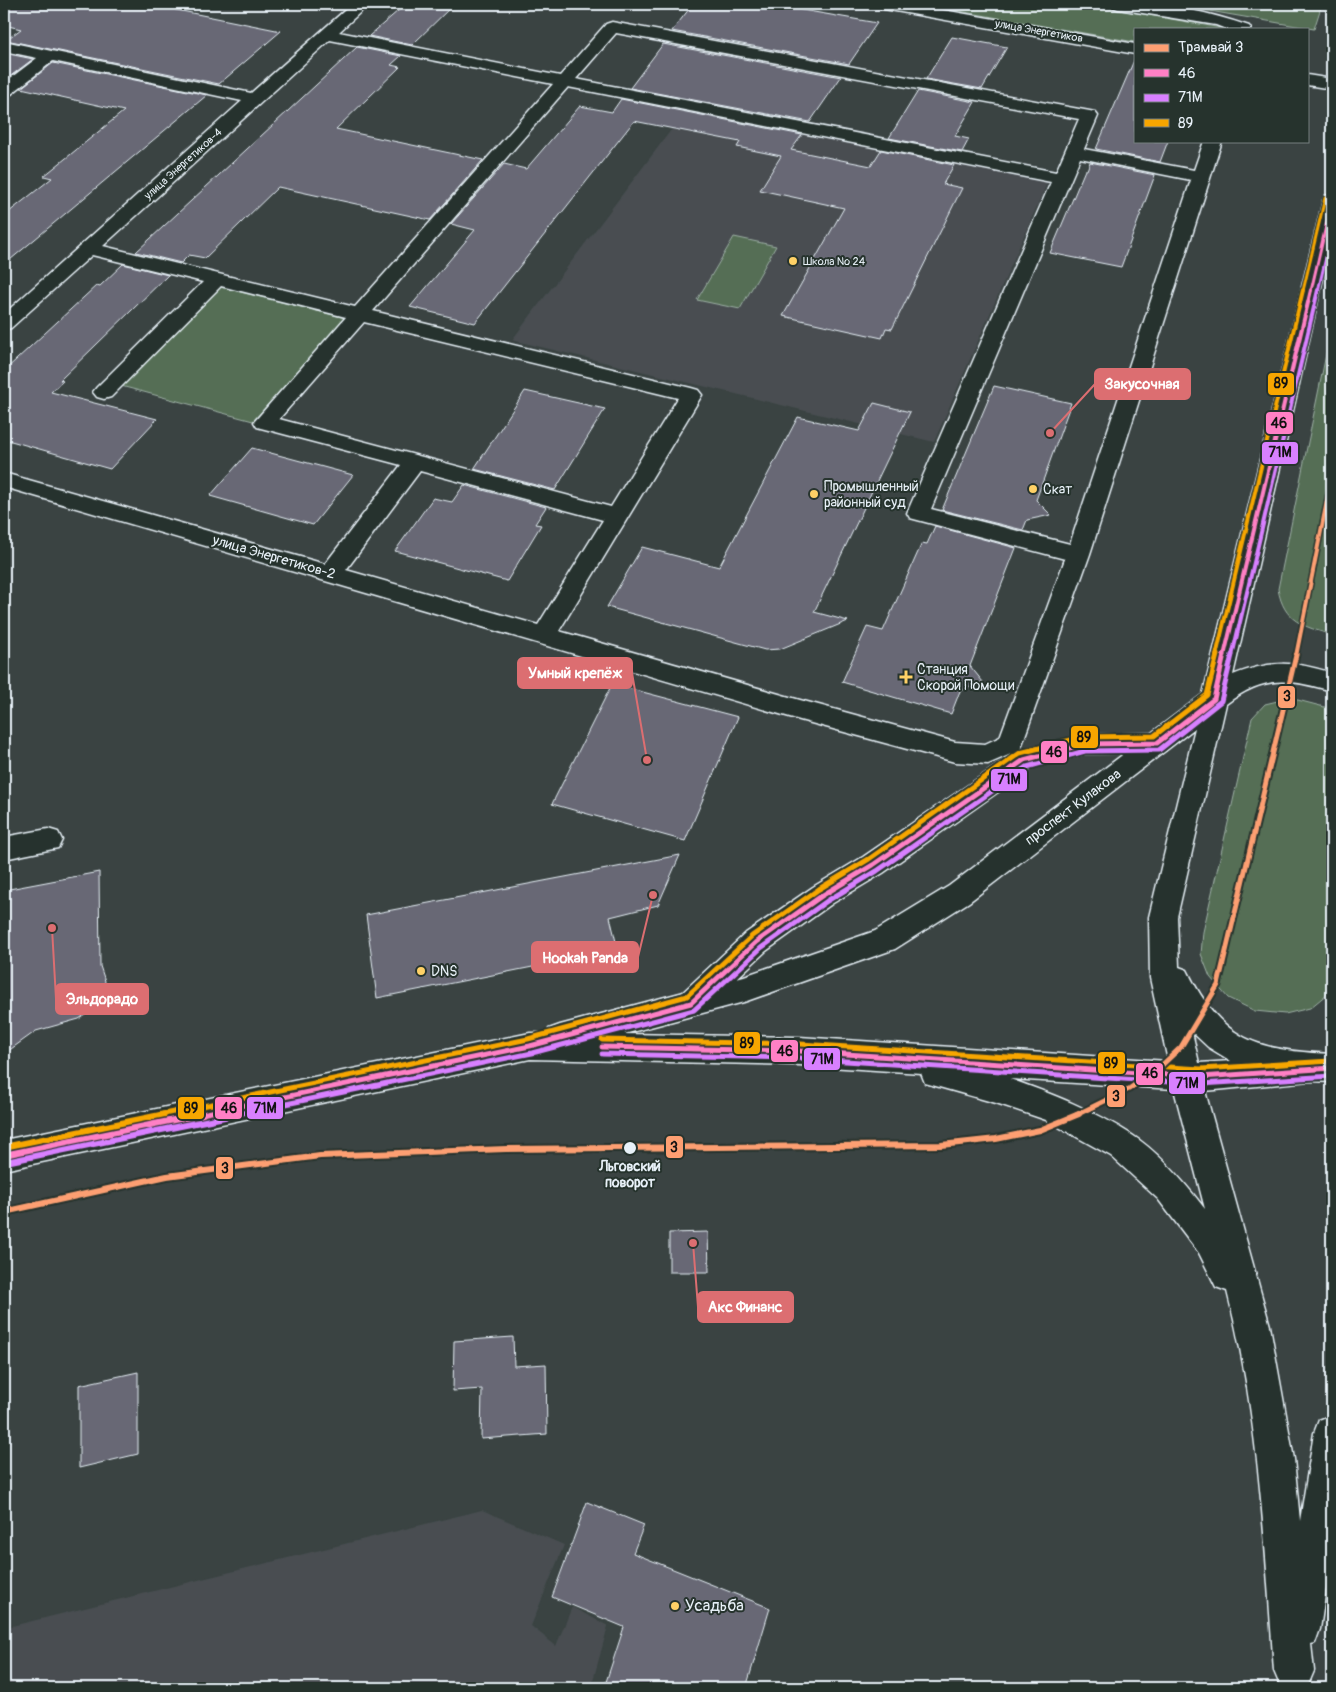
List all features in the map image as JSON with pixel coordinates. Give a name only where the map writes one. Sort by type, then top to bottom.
[{"type":"main road","name":"улица Энергетиков-4","points":[[4,324],[362,4]]},
{"type":"main road","name":"улица Энергетиков","points":[[884,4],[1134,48]]},
{"type":"main road","points":[[1118,4],[1219,21],[1240,28]]},
{"type":"main road","points":[[618,516],[265,422],[612,27],[1089,116],[918,513],[1078,554]]},
{"type":"main road","points":[[326,35],[1062,180]]},
{"type":"main road","points":[[4,46],[255,99]]},
{"type":"main road","points":[[4,91],[50,56]]},
{"type":"main road","points":[[1308,80],[1332,84]]},
{"type":"main road","name":"улица Энергетиков-2","points":[[4,480],[800,710],[946,750],[988,754],[1011,743],[1078,554],[1213,142]]},
{"type":"main road","points":[[1074,152],[1201,177]]},
{"type":"main road","points":[[1293,1680],[1276,1459],[1254,1326],[1187,1076],[1165,978],[1162,917],[1332,200]]},
{"type":"main road","points":[[88,248],[692,395],[544,636]]},
{"type":"main road","points":[[104,392],[216,280]]},
{"type":"main road","points":[[330,574],[415,462]]},
{"type":"main road","name":"проспект Кулакова","points":[[530,1046],[744,989],[885,940],[960,894],[1234,684],[1262,674],[1292,674],[1332,682]]},
{"type":"main road","points":[[691,1003],[756,942],[823,895],[873,866],[1024,760],[1084,744],[1157,743]]},
{"type":"main road","points":[[4,848],[48,840]]},
{"type":"main road","points":[[1162,917],[1168,954],[1180,987],[1194,1014],[1235,1050],[1276,1064],[1320,1068]]},
{"type":"main road","points":[[4,1155],[530,1046],[799,1051],[1187,1076],[1218,1076],[1320,1068]]},
{"type":"main road","points":[[799,1051],[917,1068],[996,1089],[1055,1109],[1122,1146],[1169,1188],[1211,1242],[1254,1326]]},
{"type":"main road","points":[[1293,1680],[1332,1433]]},
{"type":"shaded area","name":"Школа № 24","points":[[687,109],[1048,181],[934,442],[512,340]]},
{"type":"shaded area","points":[[482,1510],[564,1545],[531,1626],[556,1646],[572,1607],[608,1626],[591,1688],[4,1688],[4,1628]]},
{"type":"green space","points":[[919,4],[1087,4],[1221,28],[1134,28],[1134,42]]},
{"type":"green space","points":[[1169,4],[1322,4],[1314,29]]},
{"type":"green space","points":[[734,237],[776,246],[740,309],[697,300]]},
{"type":"green space","points":[[220,287],[345,318],[253,421],[121,386]]},
{"type":"green space","points":[[1332,325],[1332,635],[1312,629],[1290,616],[1281,600],[1278,589]]},
{"type":"green space","points":[[1290,698],[1332,709],[1332,982],[1327,994],[1310,1008],[1285,1014],[1255,1011],[1228,998],[1210,977],[1201,954],[1203,932],[1252,718],[1265,704]]},
{"type":"building","points":[[4,4],[147,4],[281,31],[219,84],[6,40],[21,29],[4,25]]},
{"type":"building","points":[[406,4],[454,4],[412,45],[369,36]]},
{"type":"building","points":[[693,4],[768,4],[877,23],[849,64],[672,31]]},
{"type":"building","points":[[952,37],[1007,47],[982,89],[926,79]]},
{"type":"building","points":[[663,44],[841,77],[810,122],[630,88]]},
{"type":"building","points":[[357,47],[401,56],[391,65],[400,67],[336,129],[483,160],[430,220],[278,187],[205,258],[189,255],[181,263],[136,252]]},
{"type":"building","points":[[4,53],[33,59],[4,81]]},
{"type":"building","points":[[1134,60],[1134,142],[1168,142],[1160,162],[1096,149]]},
{"type":"building","points":[[53,63],[207,95],[4,265],[4,216],[52,178],[44,176],[124,111],[21,88]]},
{"type":"building","points":[[918,91],[975,102],[955,136],[969,139],[962,152],[889,138]]},
{"type":"building","points":[[621,99],[802,135],[791,150],[871,166],[881,150],[954,165],[943,184],[962,188],[892,329],[886,328],[882,338],[783,316],[844,208],[760,190],[781,156],[737,147],[740,142],[634,121],[475,323],[410,307],[475,230],[451,224],[504,164],[526,169],[580,106],[612,112]]},
{"type":"building","points":[[1090,162],[1155,175],[1121,267],[1050,253]]},
{"type":"building","points":[[123,264],[168,275],[60,380],[63,381],[51,392],[157,419],[110,469],[4,439],[4,371],[97,285],[100,286]]},
{"type":"building","points":[[994,386],[1071,403],[1036,500],[1051,515],[1027,520],[1023,530],[942,510]]},
{"type":"building","points":[[525,391],[605,409],[555,490],[474,469]]},
{"type":"building","name":"Промышленный районный суд","points":[[874,403],[910,412],[814,612],[848,621],[780,649],[765,650],[607,607],[642,547],[719,567],[798,417],[859,431]]},
{"type":"building","points":[[252,448],[353,475],[313,525],[210,496]]},
{"type":"building","points":[[464,485],[546,507],[535,524],[541,525],[507,581],[395,551],[433,498],[452,502]]},
{"type":"building","points":[[935,526],[1016,548],[970,666],[983,682],[960,691],[951,714],[842,682],[867,627],[883,631],[922,543],[927,544]]},
{"type":"building","points":[[612,684],[738,717],[685,841],[552,804]]},
{"type":"building","points":[[680,855],[658,905],[610,917],[618,950],[377,998],[366,915]]},
{"type":"building","points":[[99,872],[100,966],[105,981],[102,996],[95,1008],[79,1019],[36,1031],[4,1054],[4,890]]},
{"type":"building","points":[[708,1232],[709,1272],[669,1272],[669,1233]]},
{"type":"building","points":[[513,1337],[514,1366],[546,1364],[547,1434],[481,1439],[482,1389],[453,1391],[454,1341]]},
{"type":"building","points":[[138,1372],[138,1454],[79,1468],[79,1385]]},
{"type":"building","points":[[587,1502],[644,1525],[633,1553],[770,1608],[746,1688],[604,1688],[624,1627],[552,1597]]},
{"type":"tram line","name":"3","points":[[4,1212],[167,1176],[320,1156],[506,1149],[941,1145],[996,1139],[1040,1130],[1091,1109],[1129,1089],[1159,1068],[1181,1047],[1218,985],[1292,674],[1332,476]]},
{"type":"transit line","name":"89","points":[[4,1147],[528,1039],[687,996],[752,936],[819,889],[869,859],[1020,753],[1083,737],[1154,736],[1207,695],[1325,198]]},
{"type":"transit line","name":"46","points":[[4,1155],[530,1046],[691,1003],[756,942],[823,895],[873,865],[1024,760],[1084,744],[1157,743],[1214,699],[1332,200]]},
{"type":"transit line","name":"71М","points":[[6,1162],[532,1053],[694,1010],[761,948],[827,901],[877,871],[1027,767],[1085,751],[1159,750],[1221,701],[1332,232]]},
{"type":"transit line","name":"89","points":[[602,1040],[800,1044],[1201,1069],[1331,1061]]},
{"type":"transit line","name":"46","points":[[602,1047],[799,1051],[1201,1077],[1332,1068]]},
{"type":"transit line","name":"71М","points":[[602,1054],[799,1058],[1201,1084],[1332,1076]]},
{"type":"place","name":"Школа № 24","points":[[793,261]]},
{"type":"place","name":"Закусочная","points":[[1050,433]]},
{"type":"place","name":"Скат","points":[[1033,489]]},
{"type":"place","name":"Промышленный районный суд","points":[[814,494]]},
{"type":"place","name":"Станция Скорой Помощи","points":[[906,677]]},
{"type":"place","name":"Умный крепёж","points":[[647,760]]},
{"type":"place","name":"Hookah Panda","points":[[653,895]]},
{"type":"place","name":"Эльдорадо","points":[[52,928]]},
{"type":"place","name":"DNS","points":[[421,971]]},
{"type":"place","name":"Льговский поворот","points":[[630,1148]]},
{"type":"place","name":"Акс Финанс","points":[[693,1243]]},
{"type":"place","name":"Усадьба","points":[[675,1606]]}]
